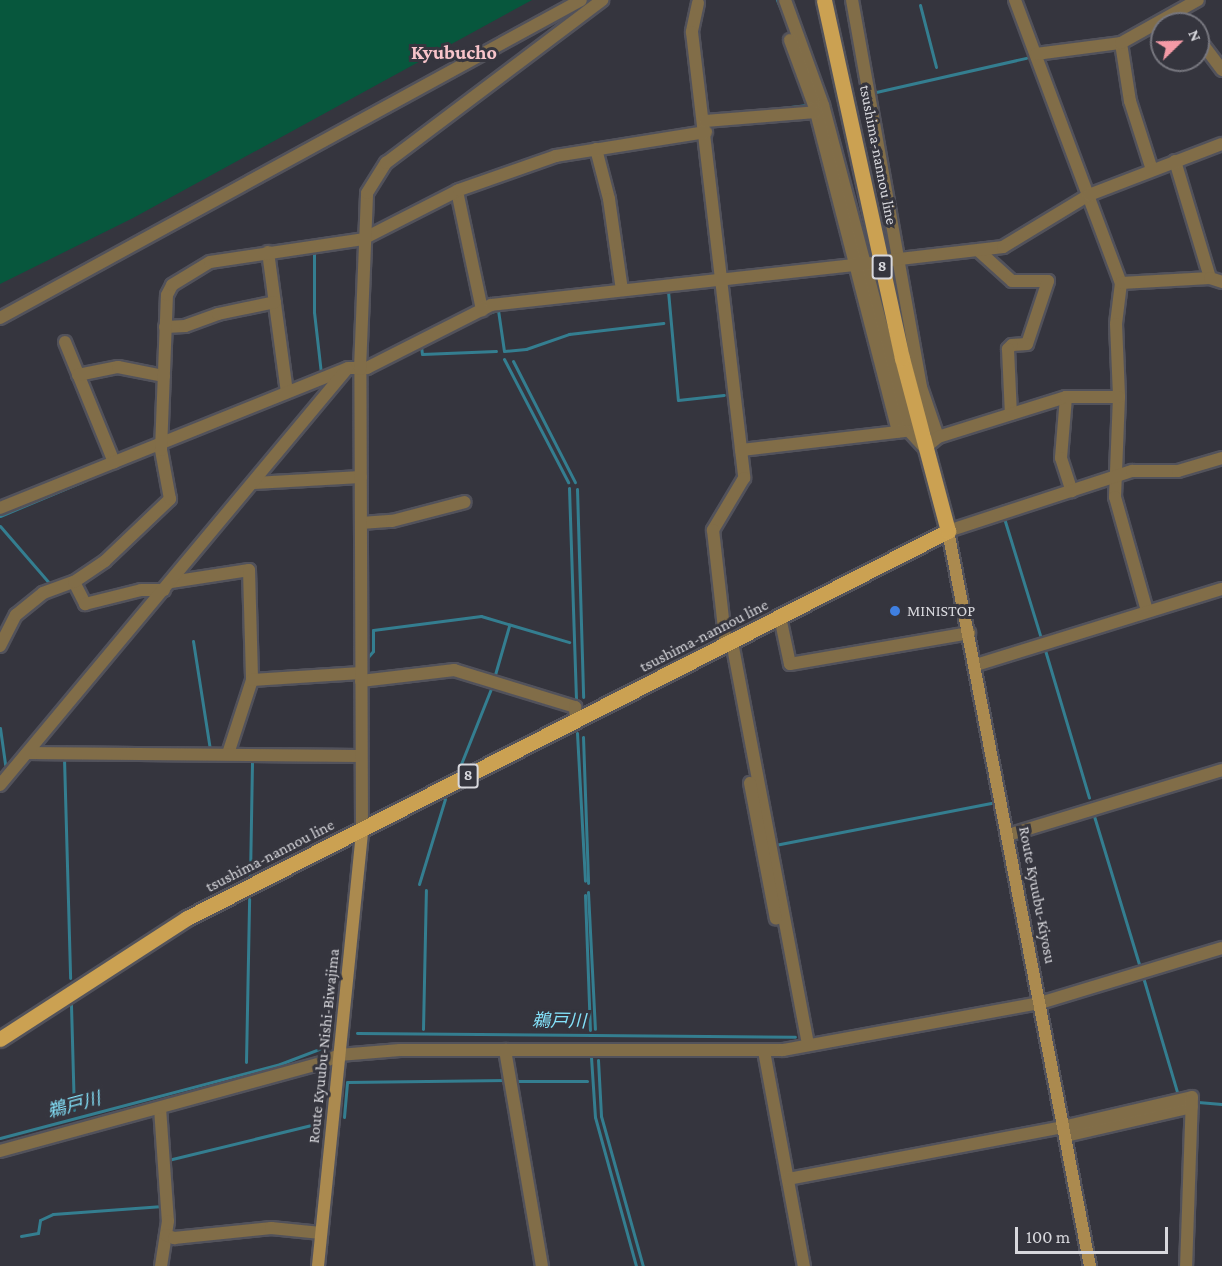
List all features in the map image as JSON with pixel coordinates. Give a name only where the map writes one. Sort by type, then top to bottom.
[{"type":"main road","name":"tsushima-nannou line","points":[[0,1039],[188,918],[948,531],[925,448],[824,0]]},
{"type":"main road","name":"Route Kyuubu-Kiyosu","points":[[948,531],[976,664],[1090,1266]]},
{"type":"main road","name":"Route Kyuubu-Nishi-Biwajima","points":[[318,1266],[362,830]]},
{"type":"street","points":[[0,318],[581,0]]},
{"type":"street","points":[[362,830],[361,477],[354,368],[367,194],[386,164],[602,0]]},
{"type":"street","points":[[785,0],[864,264],[904,432],[925,448],[938,437],[1066,397],[1119,397]]},
{"type":"street","points":[[852,0],[895,260],[921,387],[938,437]]},
{"type":"street","points":[[1015,0],[1121,283],[1116,324],[1119,397],[1115,497],[1148,611]]},
{"type":"street","points":[[1189,12],[1198,0]]},
{"type":"street","points":[[698,3],[692,32],[705,127],[743,482],[713,530],[727,644],[805,1046]]},
{"type":"street","points":[[1036,54],[1121,43],[1150,32]]},
{"type":"street","points":[[790,40],[818,108]]},
{"type":"street","points":[[1121,43],[1130,101],[1152,170]]},
{"type":"street","points":[[1210,54],[1222,70]]},
{"type":"street","points":[[0,646],[16,615],[43,593],[74,582],[105,561],[170,499],[161,450],[164,442],[167,295],[172,285],[210,262],[363,239],[457,191],[556,156],[818,108]]},
{"type":"street","points":[[895,260],[1003,248],[1089,195],[1222,144]]},
{"type":"street","points":[[596,149],[609,198],[622,290]]},
{"type":"street","points":[[1121,283],[1216,280],[1175,161]]},
{"type":"street","points":[[457,191],[482,310]]},
{"type":"street","points":[[268,252],[287,392]]},
{"type":"street","points":[[981,252],[1012,281],[1048,280],[1027,344],[1012,345],[1008,349],[1011,414]]},
{"type":"street","points":[[0,508],[287,392],[354,368],[491,305],[864,264]]},
{"type":"street","points":[[165,327],[185,326],[218,314],[275,302]]},
{"type":"street","points":[[65,342],[114,462]]},
{"type":"street","points":[[78,375],[118,367],[164,375]]},
{"type":"street","points":[[0,781],[27,753],[354,368]]},
{"type":"street","points":[[1066,397],[1061,458],[1072,491]]},
{"type":"street","points":[[741,450],[904,432]]},
{"type":"street","points":[[948,531],[1132,471],[1178,471],[1222,458]]},
{"type":"street","points":[[254,483],[361,477]]},
{"type":"street","points":[[361,523],[392,521],[465,502]]},
{"type":"street","points":[[74,582],[85,604],[249,570],[252,680],[228,754]]},
{"type":"street","points":[[976,664],[1222,589]]},
{"type":"street","points":[[780,617],[790,664],[969,633]]},
{"type":"street","points":[[252,680],[361,677],[454,670],[575,707],[576,721]]},
{"type":"street","points":[[27,753],[360,756]]},
{"type":"street","points":[[1008,835],[1222,770]]},
{"type":"street","points":[[0,1151],[160,1108],[339,1055],[400,1050],[764,1051],[805,1046],[1040,1003],[1222,948]]},
{"type":"street","points":[[505,1050],[542,1266]]},
{"type":"street","points":[[764,1051],[804,1266]]},
{"type":"street","points":[[788,1179],[1064,1131],[1192,1098],[1186,1266]]},
{"type":"street","points":[[160,1108],[166,1235],[161,1266]]},
{"type":"street","points":[[166,1235],[174,1238],[271,1228],[321,1233]]},
{"type":"green space","points":[[0,0],[532,0],[133,218],[0,284]]},
{"type":"waterway","points":[[777,0],[790,31]]},
{"type":"waterway","points":[[920,5],[936,67]]},
{"type":"waterway","points":[[876,92],[1026,58]]},
{"type":"waterway","points":[[758,111],[807,105],[806,98]]},
{"type":"waterway","points":[[314,251],[314,312],[321,373]]},
{"type":"waterway","points":[[668,291],[678,400],[724,395]]},
{"type":"waterway","points":[[488,313],[498,310],[504,351],[526,349],[569,334],[663,323]]},
{"type":"waterway","points":[[421,346],[422,354],[496,351]]},
{"type":"waterway","points":[[504,359],[568,482]]},
{"type":"waterway","points":[[513,361],[575,482]]},
{"type":"waterway","points":[[0,516],[86,480]]},
{"type":"waterway","points":[[569,488],[576,702]]},
{"type":"waterway","points":[[577,489],[583,697]]},
{"type":"waterway","points":[[1001,506],[1036,496]]},
{"type":"waterway","points":[[1004,518],[1041,638]]},
{"type":"waterway","points":[[0,526],[50,584],[47,587]]},
{"type":"waterway","points":[[367,658],[373,651],[373,630],[481,616],[569,642]]},
{"type":"waterway","points":[[494,678],[509,626]]},
{"type":"waterway","points":[[193,641],[210,749]]},
{"type":"waterway","points":[[1045,650],[1089,798]]},
{"type":"waterway","points":[[461,764],[492,686]]},
{"type":"waterway","points":[[0,728],[5,765]]},
{"type":"waterway","points":[[577,733],[585,881]]},
{"type":"waterway","points":[[583,737],[588,883]]},
{"type":"waterway","points":[[64,758],[70,978]]},
{"type":"waterway","points":[[250,877],[252,759]]},
{"type":"waterway","points":[[419,884],[445,799]]},
{"type":"waterway","points":[[775,845],[991,803]]},
{"type":"waterway","points":[[1094,816],[1139,964]]},
{"type":"waterway","points":[[423,1029],[426,890]]},
{"type":"waterway","points":[[588,892],[595,1029]]},
{"type":"waterway","points":[[585,895],[590,1030]]},
{"type":"waterway","points":[[246,1062],[249,899]]},
{"type":"waterway","points":[[1143,977],[1178,1095]]},
{"type":"waterway","points":[[71,1005],[74,1110]]},
{"type":"waterway","name":"鵜戸川","points":[[357,1033],[795,1037]]},
{"type":"waterway","name":"鵜戸川","points":[[0,1138],[280,1064],[327,1046]]},
{"type":"waterway","points":[[591,1057],[595,1117],[636,1266]]},
{"type":"waterway","points":[[598,1060],[601,1116],[643,1266]]},
{"type":"waterway","points":[[344,1117],[347,1082],[507,1080]]},
{"type":"waterway","points":[[515,1081],[587,1081]]},
{"type":"waterway","points":[[1198,1102],[1222,1104]]},
{"type":"waterway","points":[[168,1160],[320,1123]]},
{"type":"waterway","points":[[21,1236],[38,1233],[40,1220],[53,1214],[163,1206]]},
{"type":"place","name":"MINISTOP","points":[[895,611]]},
{"type":"district","name":"Kyubucho","points":[[454,52]]}]
